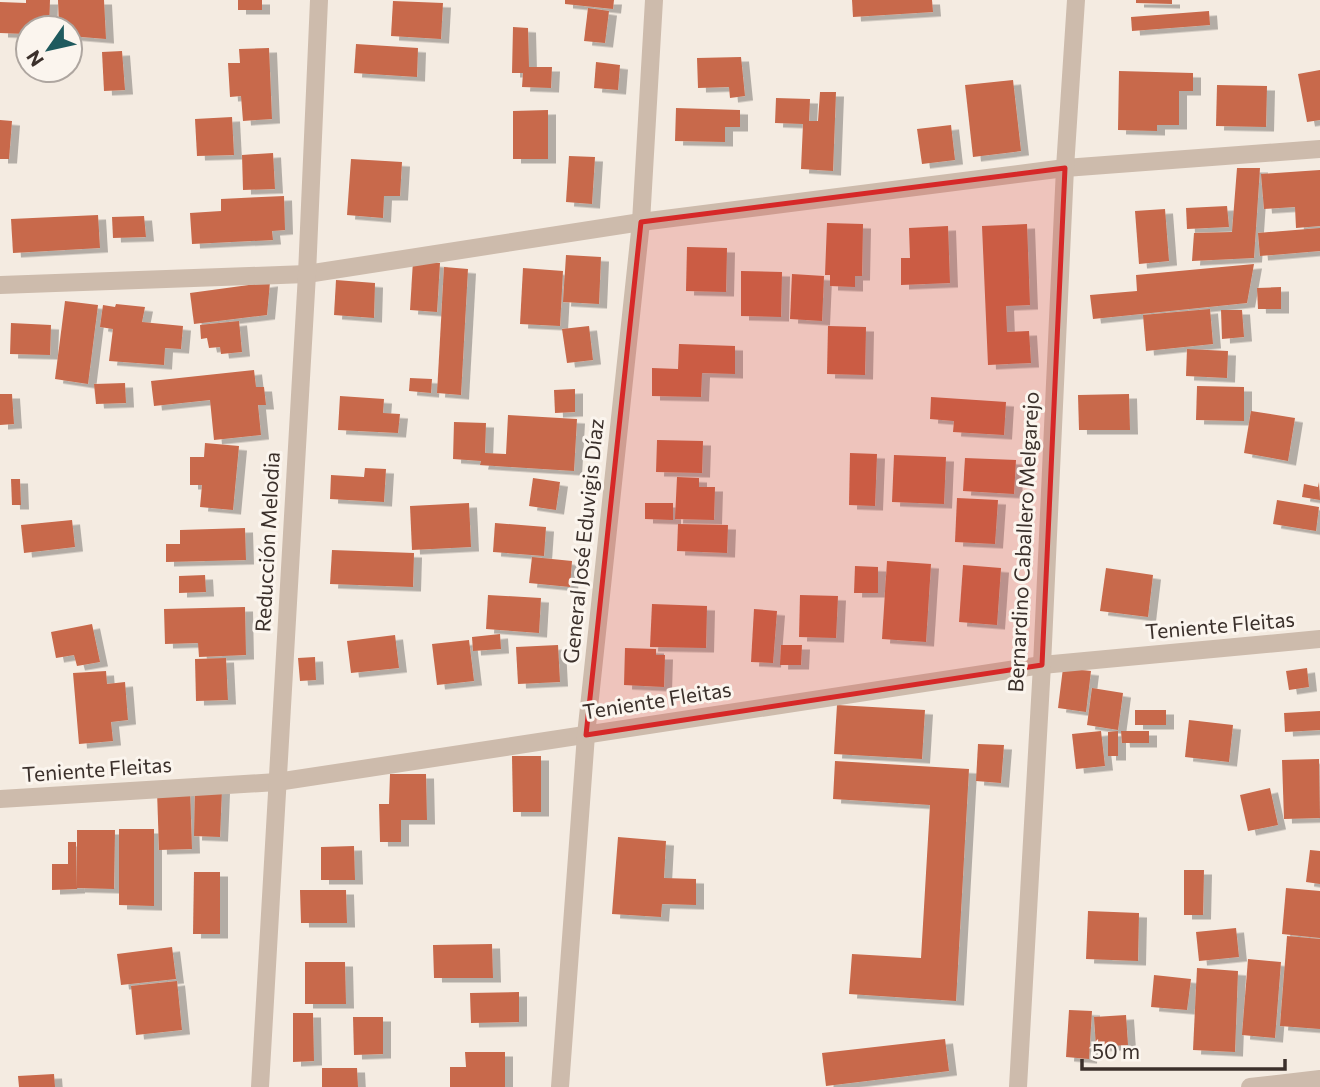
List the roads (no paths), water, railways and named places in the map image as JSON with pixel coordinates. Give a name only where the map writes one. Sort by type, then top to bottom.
[{"type":"street","name":"Reducción Melodia","points":[[260,1087],[307,274],[319,0]]},
{"type":"street","name":"General José Eduvigis Díaz","points":[[560,1087],[586,735],[641,222],[654,0]]},
{"type":"street","name":"Bernardino Caballero Melgarejo","points":[[1018,1087],[1076,0]]},
{"type":"street","points":[[0,285],[307,274],[641,222],[1065,168],[1320,149]]},
{"type":"street","name":"Teniente Fleitas","points":[[0,799],[277,782],[1042,665],[1320,639]]},
{"type":"street","points":[[1250,1087],[1320,1079]]}]
